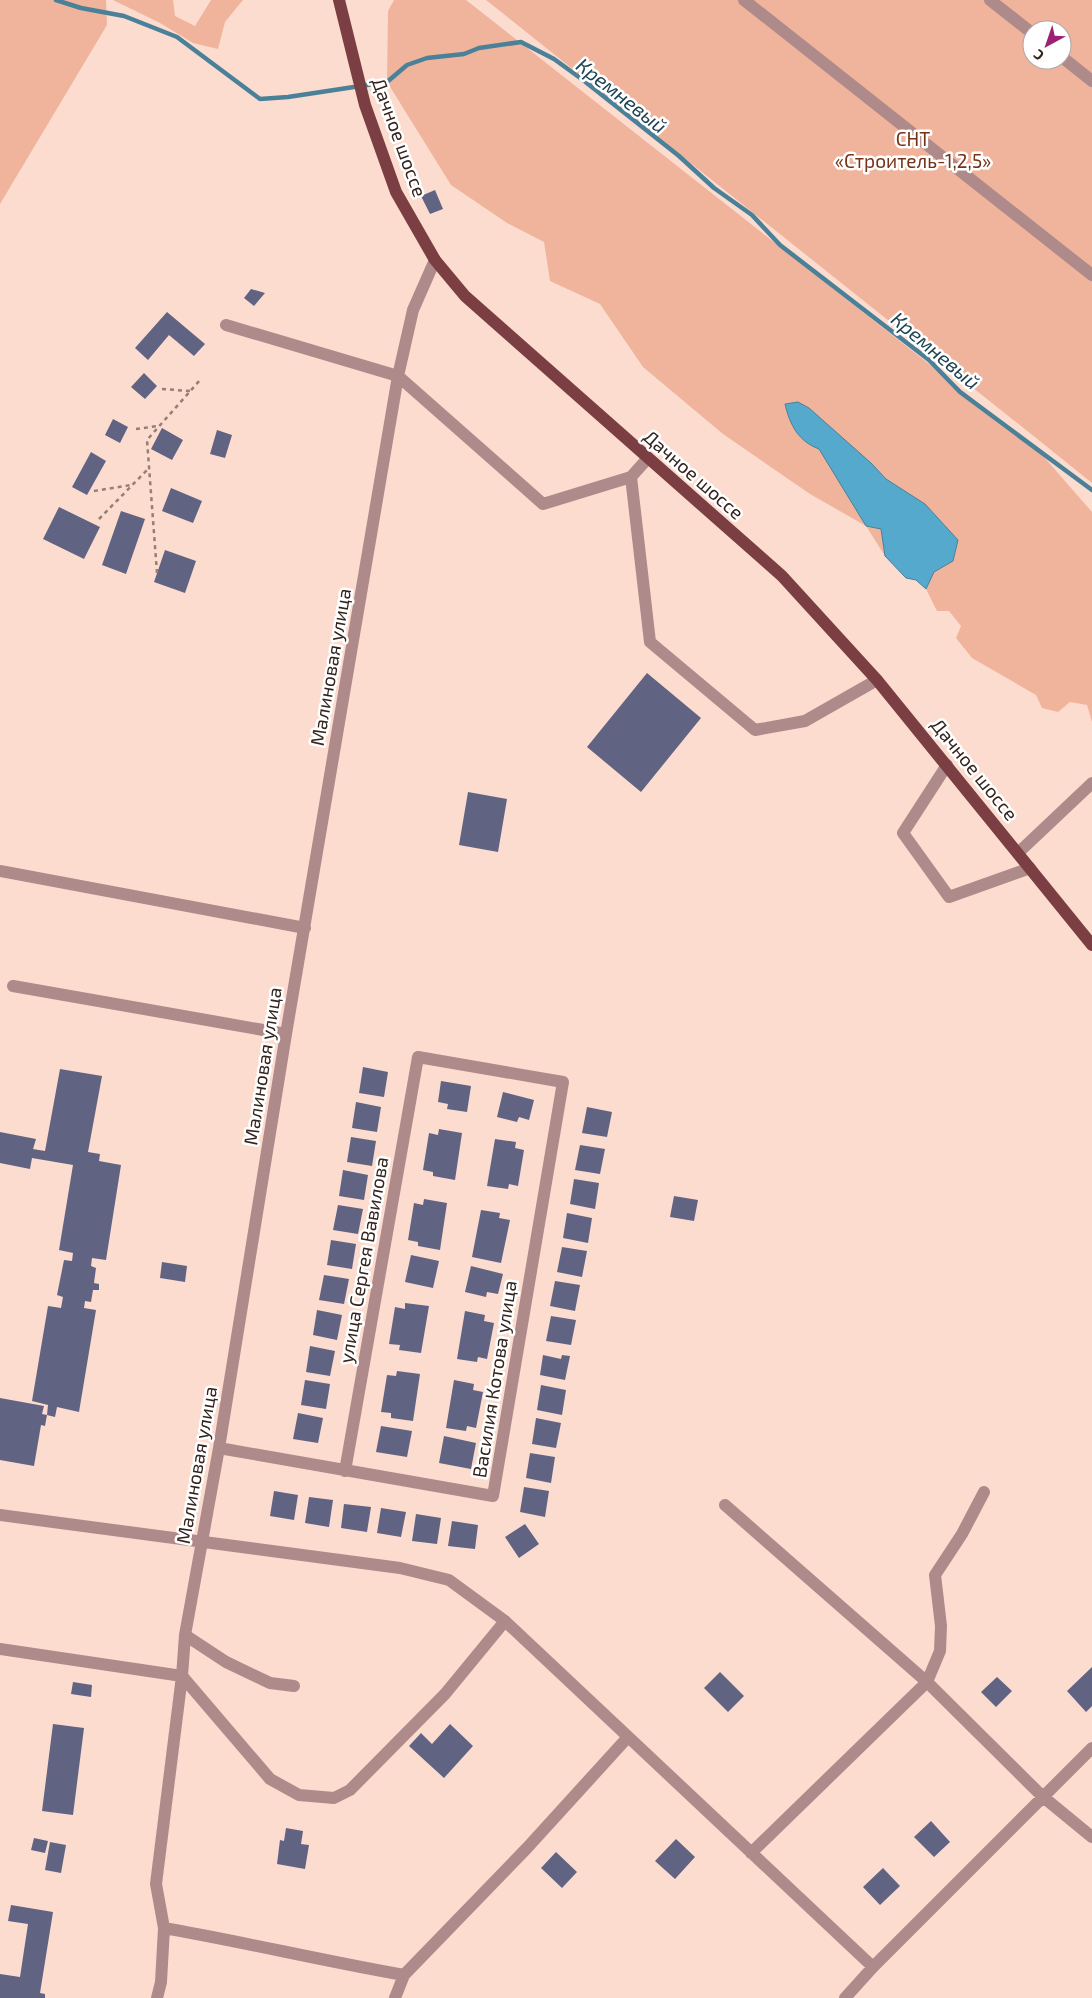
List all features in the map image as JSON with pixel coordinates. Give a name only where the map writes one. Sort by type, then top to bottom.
[{"type":"main road","name":"Дачное шоссе","points":[[339,0],[365,105],[396,192],[434,260],[465,296],[782,576],[878,680],[1092,945]]},
{"type":"street","points":[[744,0],[1092,275]]},
{"type":"street","points":[[990,0],[1022,26]]},
{"type":"street","points":[[1072,66],[1092,82]]},
{"type":"street","name":"Малиновая улица","points":[[157,1998],[161,1982],[164,1928],[156,1884],[182,1676],[185,1636],[220,1448],[286,1034],[398,376],[412,310],[434,260]]},
{"type":"street","points":[[226,324],[398,376],[543,504],[631,477],[648,458]]},
{"type":"street","points":[[631,477],[650,642],[755,730],[805,721],[878,680]]},
{"type":"street","points":[[947,765],[903,833],[949,897],[1030,868]]},
{"type":"street","points":[[1018,853],[1092,783]]},
{"type":"street","points":[[0,871],[305,928]]},
{"type":"street","points":[[13,986],[286,1034]]},
{"type":"street","name":"Василия Котова улица","points":[[220,1448],[493,1496],[563,1082],[418,1057]]},
{"type":"street","name":"улица Сергея Вавилова","points":[[345,1471],[418,1057]]},
{"type":"street","points":[[751,1853],[927,1682],[940,1651],[941,1626],[935,1574],[962,1534],[984,1492]]},
{"type":"street","points":[[725,1505],[927,1682],[1042,1796],[1092,1837]]},
{"type":"street","points":[[0,1515],[400,1568],[448,1580],[505,1621],[873,1968]]},
{"type":"street","points":[[0,1649],[182,1676],[270,1779],[299,1795],[334,1798],[350,1790],[445,1694],[505,1621]]},
{"type":"street","points":[[185,1636],[226,1662],[270,1683],[294,1686]]},
{"type":"street","points":[[395,1998],[404,1975],[527,1848],[628,1737]]},
{"type":"street","points":[[845,1998],[1042,1796],[1092,1748]]},
{"type":"street","points":[[164,1928],[245,1942],[338,1963],[404,1975]]},
{"type":"path","points":[[157,573],[147,440],[200,380]]},
{"type":"path","points":[[162,389],[190,391]]},
{"type":"path","points":[[136,429],[159,426]]},
{"type":"path","points":[[99,519],[149,468]]},
{"type":"path","points":[[94,491],[132,485]]},
{"type":"green space","points":[[0,0],[106,0],[107,25],[0,204]]},
{"type":"green space","points":[[113,0],[173,0],[175,16],[195,26],[211,0],[243,0],[225,22],[218,49],[193,43],[160,23]]},
{"type":"green space","points":[[394,0],[466,0],[1037,449],[1092,512],[1092,722],[1087,705],[1070,702],[1058,712],[1042,708],[1036,695],[972,658],[956,638],[961,626],[949,611],[937,611],[926,589],[916,580],[906,578],[885,556],[866,526],[810,494],[723,434],[643,367],[600,304],[550,281],[544,242],[507,223],[451,185],[387,82],[388,11]]},
{"type":"green space","name":"СНТ «Строитель-1,2,5»","points":[[486,0],[1092,0],[1092,483]]},
{"type":"water","points":[[798,402],[809,408],[871,463],[886,479],[925,504],[958,540],[953,561],[934,572],[926,589],[916,580],[906,578],[885,556],[881,529],[866,526],[819,449],[800,437],[789,419],[785,404]]},
{"type":"building","points":[[435,190],[443,209],[430,214],[421,196]]},
{"type":"building","points":[[251,289],[265,293],[254,306],[244,298]]},
{"type":"building","points":[[167,312],[205,344],[194,356],[169,335],[148,360],[135,348]]},
{"type":"building","points":[[144,373],[157,386],[145,399],[131,387]]},
{"type":"building","points":[[113,419],[128,427],[120,443],[105,435]]},
{"type":"building","points":[[162,428],[183,440],[172,460],[151,449]]},
{"type":"building","points":[[217,430],[232,435],[225,458],[210,454]]},
{"type":"building","points":[[91,452],[106,461],[87,495],[72,487]]},
{"type":"building","points":[[171,488],[202,501],[193,523],[162,511]]},
{"type":"building","points":[[59,507],[100,527],[84,559],[43,539]]},
{"type":"building","points":[[121,511],[145,519],[126,574],[102,565]]},
{"type":"building","points":[[165,550],[196,561],[185,593],[154,582]]},
{"type":"building","points":[[647,673],[701,718],[641,792],[587,747]]},
{"type":"building","points":[[468,792],[507,799],[498,852],[459,845]]},
{"type":"building","points":[[363,1067],[388,1072],[384,1097],[359,1093]]},
{"type":"building","points":[[60,1069],[102,1076],[88,1152],[100,1154],[99,1161],[121,1165],[106,1260],[92,1258],[91,1266],[96,1268],[94,1283],[99,1284],[99,1290],[93,1290],[91,1302],[85,1301],[84,1308],[96,1310],[79,1412],[57,1407],[55,1417],[47,1415],[48,1405],[32,1401],[48,1306],[61,1308],[63,1297],[57,1295],[64,1260],[72,1261],[73,1253],[59,1250],[73,1165],[32,1158],[30,1169],[0,1163],[0,1132],[36,1139],[33,1149],[45,1151]]},
{"type":"building","points":[[441,1081],[471,1086],[467,1112],[447,1109],[448,1104],[438,1102]]},
{"type":"building","points":[[503,1092],[534,1100],[529,1120],[519,1117],[517,1122],[497,1117]]},
{"type":"building","points":[[356,1102],[381,1107],[377,1132],[352,1128]]},
{"type":"building","points":[[587,1107],[612,1112],[607,1137],[582,1133]]},
{"type":"building","points":[[439,1129],[462,1133],[455,1180],[433,1176],[433,1172],[423,1170],[429,1133],[438,1135]]},
{"type":"building","points":[[351,1137],[376,1141],[372,1166],[347,1162]]},
{"type":"building","points":[[495,1139],[516,1142],[515,1148],[524,1150],[518,1186],[509,1184],[508,1189],[487,1186]]},
{"type":"building","points":[[580,1145],[605,1149],[600,1174],[575,1170]]},
{"type":"building","points":[[343,1170],[368,1175],[364,1200],[339,1196]]},
{"type":"building","points":[[574,1179],[599,1183],[595,1209],[570,1204]]},
{"type":"building","points":[[674,1196],[698,1200],[694,1221],[670,1217]]},
{"type":"building","points":[[424,1199],[447,1203],[440,1250],[418,1246],[418,1242],[408,1240],[414,1203],[423,1205]]},
{"type":"building","points":[[338,1205],[363,1209],[358,1234],[333,1230]]},
{"type":"building","points":[[481,1210],[500,1213],[499,1218],[510,1220],[501,1263],[472,1257]]},
{"type":"building","points":[[567,1213],[592,1218],[588,1243],[563,1238]]},
{"type":"building","points":[[331,1240],[356,1244],[352,1269],[327,1265]]},
{"type":"building","points":[[562,1247],[587,1251],[582,1277],[557,1272]]},
{"type":"building","points":[[411,1255],[439,1261],[433,1288],[405,1282]]},
{"type":"building","points":[[162,1262],[187,1266],[185,1282],[160,1278]]},
{"type":"building","points":[[471,1266],[503,1274],[498,1294],[487,1292],[486,1297],[465,1292]]},
{"type":"building","points":[[324,1275],[349,1279],[344,1304],[319,1300]]},
{"type":"building","points":[[555,1281],[580,1285],[575,1311],[550,1306]]},
{"type":"building","points":[[405,1303],[429,1306],[421,1353],[399,1350],[400,1345],[389,1344],[395,1307],[405,1309]]},
{"type":"building","points":[[317,1310],[342,1315],[337,1340],[313,1335]]},
{"type":"building","points":[[465,1311],[485,1315],[484,1321],[494,1323],[487,1359],[478,1357],[477,1362],[457,1359]]},
{"type":"building","points":[[551,1316],[576,1320],[571,1345],[546,1341]]},
{"type":"building","points":[[310,1346],[335,1351],[330,1376],[306,1372]]},
{"type":"building","points":[[543,1355],[561,1359],[562,1355],[570,1356],[565,1380],[540,1375]]},
{"type":"building","points":[[397,1371],[420,1374],[413,1421],[391,1418],[391,1413],[381,1412],[387,1375],[396,1376]]},
{"type":"building","points":[[305,1380],[330,1384],[326,1409],[301,1405]]},
{"type":"building","points":[[454,1380],[474,1384],[473,1390],[483,1392],[476,1428],[467,1426],[466,1431],[446,1428]]},
{"type":"building","points":[[541,1385],[566,1390],[562,1415],[537,1410]]},
{"type":"building","points":[[0,1398],[44,1406],[42,1414],[47,1415],[45,1426],[41,1425],[34,1466],[0,1460]]},
{"type":"building","points":[[298,1413],[323,1418],[318,1443],[293,1439]]},
{"type":"building","points":[[536,1418],[561,1423],[556,1448],[532,1444]]},
{"type":"building","points":[[381,1426],[412,1431],[407,1457],[376,1452]]},
{"type":"building","points":[[444,1436],[476,1443],[471,1469],[439,1463]]},
{"type":"building","points":[[530,1453],[555,1457],[551,1483],[526,1478]]},
{"type":"building","points":[[524,1487],[549,1491],[545,1517],[520,1512]]},
{"type":"building","points":[[274,1491],[298,1495],[294,1520],[270,1516]]},
{"type":"building","points":[[309,1497],[333,1500],[329,1527],[305,1523]]},
{"type":"building","points":[[344,1504],[371,1507],[367,1532],[341,1528]]},
{"type":"building","points":[[381,1508],[406,1512],[401,1537],[377,1533]]},
{"type":"building","points":[[416,1514],[441,1518],[437,1544],[412,1541]]},
{"type":"building","points":[[452,1521],[478,1525],[475,1549],[448,1546]]},
{"type":"building","points":[[525,1524],[539,1544],[519,1558],[505,1537]]},
{"type":"building","points":[[1092,1667],[1092,1706],[1086,1712],[1067,1691]]},
{"type":"building","points":[[720,1672],[744,1696],[728,1712],[704,1688]]},
{"type":"building","points":[[997,1677],[1012,1691],[996,1707],[981,1692]]},
{"type":"building","points":[[73,1682],[92,1685],[91,1697],[71,1694]]},
{"type":"building","points":[[53,1724],[84,1728],[73,1815],[42,1811]]},
{"type":"building","points":[[450,1724],[473,1746],[444,1778],[409,1746],[421,1733],[432,1744]]},
{"type":"building","points":[[931,1821],[950,1842],[934,1857],[914,1837]]},
{"type":"building","points":[[286,1828],[303,1831],[301,1844],[309,1845],[305,1869],[277,1864],[280,1840],[284,1841]]},
{"type":"building","points":[[34,1838],[48,1841],[45,1853],[31,1850]]},
{"type":"building","points":[[676,1839],[695,1857],[675,1879],[655,1861]]},
{"type":"building","points":[[50,1842],[66,1845],[61,1873],[45,1870]]},
{"type":"building","points":[[556,1852],[577,1872],[562,1888],[541,1868]]},
{"type":"building","points":[[883,1868],[900,1886],[880,1905],[863,1887]]},
{"type":"building","points":[[11,1905],[53,1912],[40,1993],[45,1994],[45,1998],[0,1998],[0,1974],[20,1977],[28,1924],[8,1921]]},
{"type":"waterway","name":"Кремневый","points":[[56,0],[81,8],[124,16],[177,37],[260,99],[288,97],[387,82],[407,65],[427,58],[464,54],[479,48],[521,42],[554,59],[583,80],[679,156],[714,188],[752,215],[780,245],[929,360],[960,392],[1092,490]]}]
